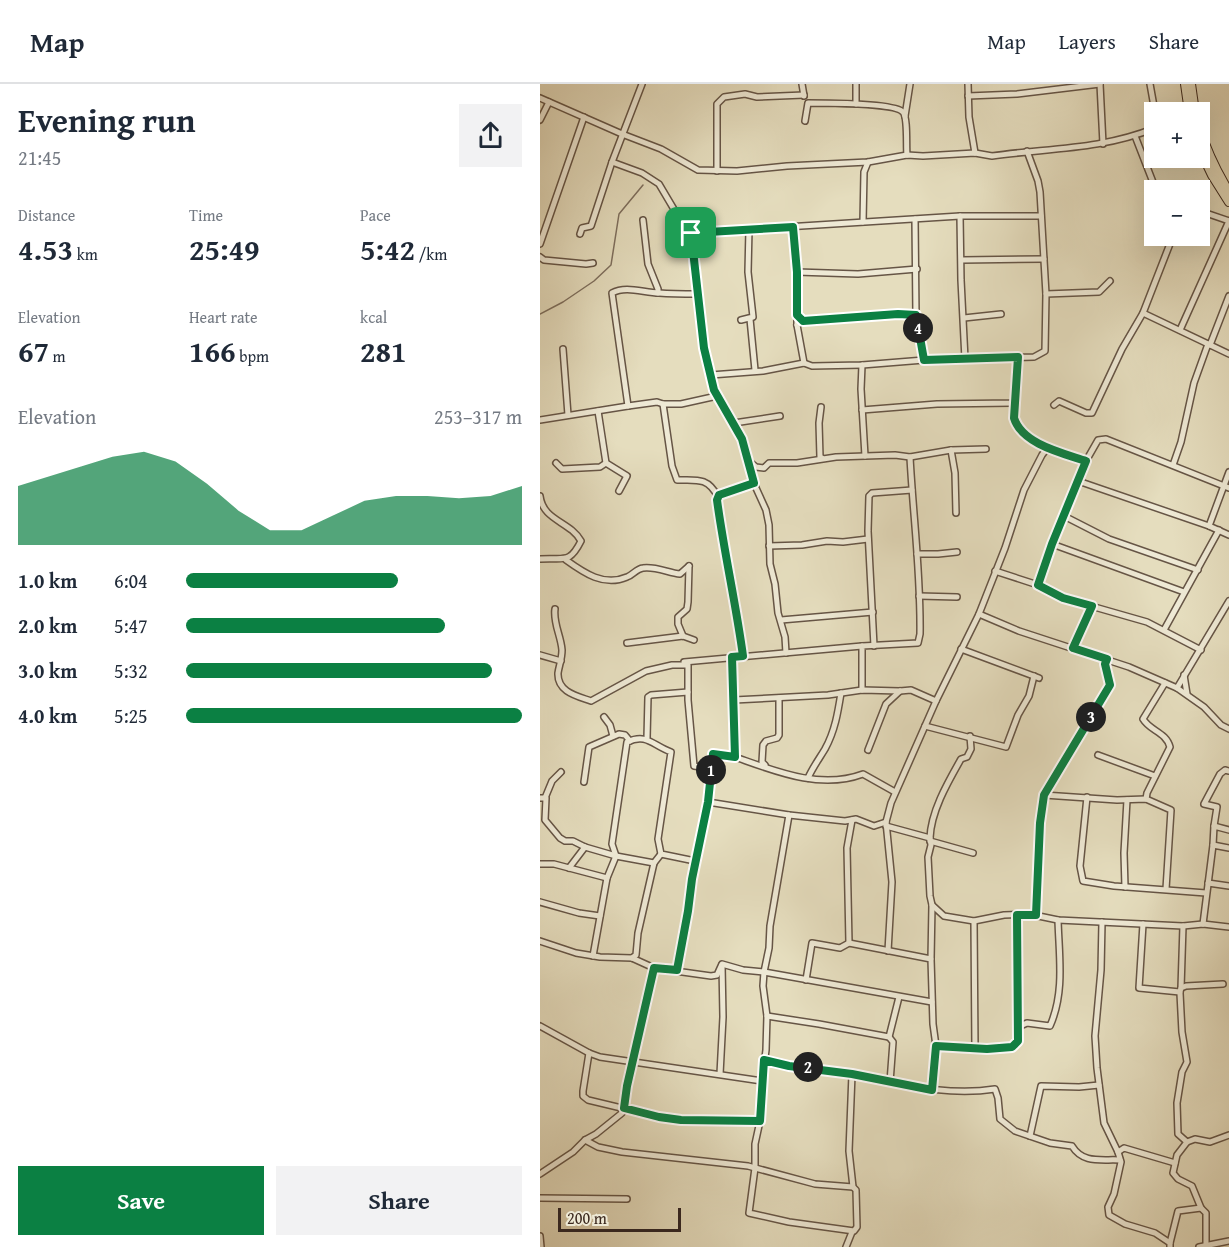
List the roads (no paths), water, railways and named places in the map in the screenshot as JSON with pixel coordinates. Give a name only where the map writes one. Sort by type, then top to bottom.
[{"type":"highway","points":[[1185,84],[1186,102]]},
{"type":"highway","points":[[1191,84],[1194,102]]},
{"type":"highway","points":[[1210,158],[1229,192]]},
{"type":"highway","points":[[1209,168],[1229,202]]},
{"type":"street","points":[[580,234],[582,228],[591,226],[622,134],[642,84]]},
{"type":"street","points":[[802,84],[808,103],[805,121]]},
{"type":"street","points":[[856,84],[856,104]]},
{"type":"street","points":[[907,155],[905,118],[910,84]]},
{"type":"street","points":[[968,84],[969,117],[975,153]]},
{"type":"street","points":[[968,96],[1017,94],[1100,84],[1102,144]]},
{"type":"street","points":[[1150,84],[1153,102]]},
{"type":"street","points":[[717,171],[717,104],[724,97],[745,94],[757,97],[804,95]]},
{"type":"street","points":[[540,98],[661,149],[695,170],[717,171],[868,162],[907,155],[975,153],[992,156],[1102,144],[1144,132]]},
{"type":"street","points":[[540,120],[549,102]]},
{"type":"street","points":[[808,103],[897,108],[902,111],[905,118]]},
{"type":"street","points":[[540,244],[584,117]]},
{"type":"street","points":[[1135,136],[1152,180]]},
{"type":"street","points":[[711,375],[771,370],[804,363],[812,366],[862,365],[924,360],[1038,356],[1045,351],[1046,294],[1038,181],[1027,151]]},
{"type":"street","points":[[612,162],[642,172],[659,184],[687,233],[960,216],[1041,216]]},
{"type":"street","points":[[863,222],[864,172],[868,162]]},
{"type":"street","points":[[1180,330],[1229,221],[1210,214]]},
{"type":"street","points":[[960,216],[965,359]]},
{"type":"street","points":[[915,219],[916,315],[924,360]]},
{"type":"street","points":[[643,220],[648,264],[658,293]]},
{"type":"street","points":[[793,227],[797,272],[797,315],[800,323],[804,363]]},
{"type":"street","points":[[749,229],[748,272],[753,311],[753,317],[750,319],[755,370]]},
{"type":"street","points":[[691,233],[704,348],[717,396],[742,439],[769,525],[769,546],[778,614],[786,653]]},
{"type":"street","points":[[1054,405],[1059,401],[1086,413],[1092,413],[1122,349],[1143,313],[1169,246]]},
{"type":"street","points":[[540,257],[544,260],[593,263]]},
{"type":"street","points":[[962,260],[1044,259]]},
{"type":"street","points":[[797,272],[833,275],[917,269]]},
{"type":"street","points":[[1046,294],[1099,292],[1110,281]]},
{"type":"street","points":[[627,406],[612,293],[629,289],[658,293],[698,294]]},
{"type":"street","points":[[1173,465],[1181,442],[1194,383],[1229,296]]},
{"type":"street","points":[[1143,313],[1229,354]]},
{"type":"street","points":[[800,323],[898,314],[916,315]]},
{"type":"street","points":[[964,318],[1001,314]]},
{"type":"street","points":[[741,320],[750,319]]},
{"type":"street","points":[[563,349],[568,415]]},
{"type":"street","points":[[1018,357],[1014,418],[1021,433],[1048,447],[1086,461]]},
{"type":"street","points":[[862,365],[864,456]]},
{"type":"street","points":[[540,420],[657,402],[663,404],[688,403],[717,396]]},
{"type":"street","points":[[862,410],[937,404],[1012,404],[1015,399]]},
{"type":"street","points":[[663,404],[672,466],[677,480],[709,483],[718,497],[743,656]]},
{"type":"street","points":[[821,407],[819,448],[822,458]]},
{"type":"street","points":[[598,411],[606,463],[627,476],[619,490]]},
{"type":"street","points":[[734,423],[780,416]]},
{"type":"street","points":[[1038,585],[1086,461],[1094,443],[1100,439],[1227,487]]},
{"type":"street","points":[[888,951],[891,882],[886,824],[895,792],[979,614],[1005,548],[1024,490],[1048,447]]},
{"type":"street","points":[[750,462],[764,468],[769,464],[822,458],[895,454],[910,456],[951,450],[986,449]]},
{"type":"street","points":[[951,450],[955,473],[956,513]]},
{"type":"street","points":[[677,662],[918,643],[921,633],[910,456]]},
{"type":"street","points":[[556,463],[562,469],[600,467],[606,463]]},
{"type":"street","points":[[753,475],[760,467]]},
{"type":"street","points":[[1209,526],[1227,487],[1229,471]]},
{"type":"street","points":[[1078,481],[1229,535]]},
{"type":"street","points":[[718,497],[754,483]]},
{"type":"street","points":[[874,646],[868,539],[869,496],[872,493],[912,490]]},
{"type":"street","points":[[540,496],[541,503],[550,516],[564,523],[578,535],[581,541],[573,556],[566,560]]},
{"type":"street","points":[[1064,516],[1109,539],[1198,570]]},
{"type":"street","points":[[1164,630],[1220,530]]},
{"type":"street","points":[[769,546],[868,539]]},
{"type":"street","points":[[1052,544],[1184,592]]},
{"type":"street","points":[[917,554],[938,555],[957,552]]},
{"type":"street","points":[[540,558],[566,560],[585,574],[597,579],[613,580],[624,579],[645,567],[680,574],[688,566],[687,609],[678,617],[683,636]]},
{"type":"street","points":[[995,571],[1038,585],[1063,598],[1113,614],[1121,613],[1164,630],[1201,650]]},
{"type":"street","points":[[919,596],[957,597]]},
{"type":"street","points":[[1178,687],[1229,601]]},
{"type":"street","points":[[1073,648],[1092,606]]},
{"type":"street","points":[[555,609],[554,617],[562,650],[558,675],[561,686],[566,692],[591,701],[646,670],[672,665],[688,665],[694,766],[709,768],[713,754]]},
{"type":"street","points":[[781,620],[873,612]]},
{"type":"street","points":[[979,614],[1019,631],[1107,659],[1178,687],[1204,707],[1221,725],[1229,729]]},
{"type":"street","points":[[627,643],[683,636],[694,640]]},
{"type":"street","points":[[862,646],[862,690]]},
{"type":"street","points":[[925,726],[1006,747],[1036,677],[961,649]]},
{"type":"street","points":[[540,655],[561,661]]},
{"type":"street","points":[[732,657],[735,757]]},
{"type":"street","points":[[1036,915],[1040,823],[1044,795],[1110,685],[1105,664],[1107,659]]},
{"type":"street","points":[[1184,675],[1187,694]]},
{"type":"street","points":[[1146,799],[1155,776],[1169,751],[1169,743],[1163,735],[1145,723],[1143,719],[1165,683]]},
{"type":"street","points":[[734,700],[862,690],[911,690],[936,701]]},
{"type":"street","points":[[868,750],[886,704],[900,691]]},
{"type":"street","points":[[647,738],[648,697],[688,692]]},
{"type":"street","points":[[808,778],[815,761],[825,750],[835,728],[841,693]]},
{"type":"street","points":[[779,698],[779,735],[777,738],[766,741],[763,745],[762,762],[783,773]]},
{"type":"street","points":[[604,717],[610,725],[613,736]]},
{"type":"street","points":[[584,782],[589,747],[613,736],[625,735],[630,741]]},
{"type":"street","points":[[932,1090],[936,1046],[932,1002],[932,905],[928,857],[930,825],[948,783],[961,759],[967,757],[971,749],[970,736]]},
{"type":"street","points":[[594,956],[607,878],[616,856],[612,844],[627,742],[637,737],[647,738],[660,748],[671,752],[658,839],[661,854],[654,863],[638,933],[636,955],[632,958]]},
{"type":"street","points":[[713,754],[735,757],[783,773],[808,778],[837,781],[862,774],[895,792]]},
{"type":"street","points":[[677,970],[695,861],[708,802],[713,754]]},
{"type":"street","points":[[1098,755],[1155,776]]},
{"type":"street","points":[[1203,924],[1217,807],[1204,804],[1220,774],[1225,770],[1229,771]]},
{"type":"street","points":[[561,772],[552,781],[542,798],[545,820],[560,838],[616,856],[654,863]]},
{"type":"street","points":[[1044,795],[1146,799],[1171,810],[1166,889]]},
{"type":"street","points":[[1087,797],[1080,866],[1083,881],[1091,884],[1206,893]]},
{"type":"street","points":[[1125,887],[1127,800]]},
{"type":"street","points":[[708,802],[789,815],[845,821],[856,819],[874,826],[886,824],[973,854]]},
{"type":"street","points":[[789,815],[764,972],[763,986],[767,1016],[760,1121],[755,1144],[755,1168],[749,1213],[852,1232]]},
{"type":"street","points":[[849,943],[847,848],[852,820]]},
{"type":"street","points":[[1214,826],[1229,831]]},
{"type":"street","points":[[1213,845],[1229,848]]},
{"type":"street","points":[[569,868],[585,847]]},
{"type":"street","points":[[661,854],[695,861]]},
{"type":"street","points":[[540,864],[554,864],[607,878]]},
{"type":"street","points":[[1208,884],[1229,886]]},
{"type":"street","points":[[540,902],[579,913],[600,916]]},
{"type":"street","points":[[932,905],[944,916],[974,921],[1017,915],[1036,915],[1058,920],[1184,926],[1203,924],[1229,927]]},
{"type":"street","points":[[936,1046],[975,1049],[1012,1047],[1018,1041],[1017,915]]},
{"type":"street","points":[[1018,1027],[1027,1023],[1050,1026],[1055,1015],[1060,984],[1058,920]]},
{"type":"street","points":[[974,921],[975,1049]]},
{"type":"street","points":[[1102,922],[1101,970],[1095,1036],[1104,1124],[1120,1160],[1114,1194],[1108,1207],[1109,1215],[1125,1224],[1155,1233],[1171,1246],[1178,1211],[1201,1208]]},
{"type":"street","points":[[1143,924],[1139,988],[1180,992],[1186,986],[1223,984]]},
{"type":"street","points":[[1184,926],[1181,990],[1182,1032],[1186,1062],[1182,1072],[1178,1103],[1178,1134],[1187,1142]]},
{"type":"street","points":[[540,941],[564,950],[594,956],[632,958],[654,968],[711,976],[717,975],[722,964]]},
{"type":"street","points":[[806,980],[812,943],[840,948],[849,943],[932,959]]},
{"type":"street","points":[[722,964],[743,970],[932,1002]]},
{"type":"street","points":[[720,1074],[723,1017],[722,964]]},
{"type":"street","points":[[540,1174],[573,1152],[585,1140],[622,1113],[654,968]]},
{"type":"street","points":[[889,1038],[899,996]]},
{"type":"street","points":[[767,1016],[889,1038],[893,1042],[890,1082]]},
{"type":"street","points":[[540,1026],[600,1057],[762,1081]]},
{"type":"street","points":[[590,1053],[583,1096],[588,1100],[681,1120],[760,1121]]},
{"type":"street","points":[[764,1060],[932,1090],[973,1092],[995,1089],[1000,1119],[1016,1131],[1050,1143],[1072,1146],[1078,1156],[1084,1158],[1120,1160]]},
{"type":"street","points":[[846,1247],[852,1232],[857,1227],[856,1190],[853,1187],[849,1151],[852,1074]]},
{"type":"street","points":[[1030,1136],[1041,1086],[1099,1085]]},
{"type":"street","points":[[1206,1244],[1206,1213],[1201,1208],[1192,1186],[1178,1179],[1173,1173],[1175,1163],[1177,1155],[1187,1142],[1195,1139],[1210,1142],[1229,1135]]},
{"type":"street","points":[[585,1140],[598,1147],[622,1152],[755,1168],[815,1184],[853,1187]]},
{"type":"street","points":[[1118,1152],[1124,1148],[1175,1163]]},
{"type":"street","points":[[540,1198],[627,1199]]},
{"type":"street","points":[[540,1236],[541,1247]]},
{"type":"street","points":[[1199,1247],[1229,1241]]},
{"type":"waterway","points":[[540,314],[594,281],[611,265],[619,214],[643,185]]}]
